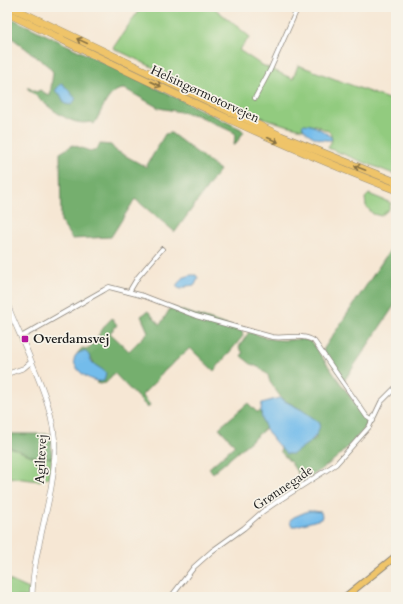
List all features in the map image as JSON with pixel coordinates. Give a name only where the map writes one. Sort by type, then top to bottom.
[{"type":"highway","name":"Helsingørmotorvejen","points":[[11,7],[281,136],[396,182]]},
{"type":"highway","name":"Helsingørmotorvejen","points":[[7,13],[273,140],[396,190]]},
{"type":"main road","points":[[345,597],[396,556]]},
{"type":"street","points":[[255,98],[270,70],[298,7]]},
{"type":"street","points":[[129,292],[138,277],[162,249]]},
{"type":"street","points":[[21,337],[104,290],[113,288],[144,296],[196,316],[272,337],[302,337],[311,339],[367,417],[373,421]]},
{"type":"street","name":"Agiltevej","points":[[7,304],[49,407],[54,434],[55,450],[51,483],[34,576],[32,597]]},
{"type":"street","points":[[7,374],[24,368],[31,362]]},
{"type":"street","name":"Grønnegade","points":[[171,597],[194,567],[212,551],[278,501],[336,464],[363,434],[373,421],[381,402],[387,394],[396,387]]},
{"type":"green space","points":[[141,7],[213,7],[250,37],[239,50],[260,64],[293,79],[298,65],[396,102],[396,175],[328,148],[332,140],[330,132],[315,125],[302,129],[243,111],[113,48]]},
{"type":"green space","points":[[7,16],[241,129],[244,132],[234,146],[235,133],[196,115],[159,108],[125,89],[114,92],[110,96],[94,124],[90,122],[82,123],[73,121],[56,112],[27,88],[36,92],[40,90],[50,96],[53,72],[48,66],[7,34]]},
{"type":"green space","points":[[171,133],[220,170],[175,232],[135,199],[111,237],[72,239],[61,222],[60,153],[73,145],[90,151],[97,149],[100,144],[111,145],[115,150],[146,167],[165,134]]},
{"type":"green space","points":[[369,194],[391,203],[389,209],[381,216],[373,214],[366,206],[365,198]]},
{"type":"green space","points":[[396,241],[396,303],[344,381],[323,350]]},
{"type":"green space","points":[[171,307],[242,330],[243,336],[214,371],[190,348],[160,375],[142,395],[150,405],[148,408],[114,373],[106,383],[97,383],[97,381],[100,382],[99,378],[95,365],[90,357],[84,351],[76,355],[82,348],[89,349],[106,324],[112,318],[117,325],[110,333],[129,351],[148,332],[141,316],[148,311],[160,325]]},
{"type":"green space","points":[[249,332],[273,339],[301,339],[312,343],[368,423],[362,432],[342,453],[303,481],[291,463],[280,451],[281,448],[286,454],[306,445],[316,438],[302,410],[282,399],[270,382],[268,375],[241,356],[243,353],[239,347]]},
{"type":"green space","points":[[248,403],[257,412],[260,411],[266,428],[213,473],[209,468],[235,445],[219,428]]},
{"type":"green space","points":[[7,434],[51,434],[52,458],[32,456],[7,446]]},
{"type":"green space","points":[[7,446],[32,456],[52,458],[49,477],[39,481],[7,477]]},
{"type":"green space","points":[[7,579],[29,589],[29,597],[7,597]]},
{"type":"water","points":[[61,83],[76,99],[71,105],[65,104],[60,94],[55,91]]},
{"type":"water","points":[[304,124],[312,125],[326,133],[332,138],[331,140],[318,139],[310,135],[304,130],[302,126]]},
{"type":"water","points":[[196,275],[198,278],[195,285],[187,286],[181,289],[176,286],[182,278]]},
{"type":"water","points":[[84,351],[88,354],[94,364],[106,373],[104,381],[90,379],[78,370],[74,359],[77,354]]},
{"type":"water","points":[[279,398],[302,410],[320,423],[319,429],[314,437],[293,454],[286,454],[276,443],[267,431],[262,417],[262,403]]},
{"type":"water","points":[[308,511],[321,512],[321,519],[296,526],[291,525],[290,520]]},
{"type":"place","name":"Overdamsvej","points":[[25,339]]}]
